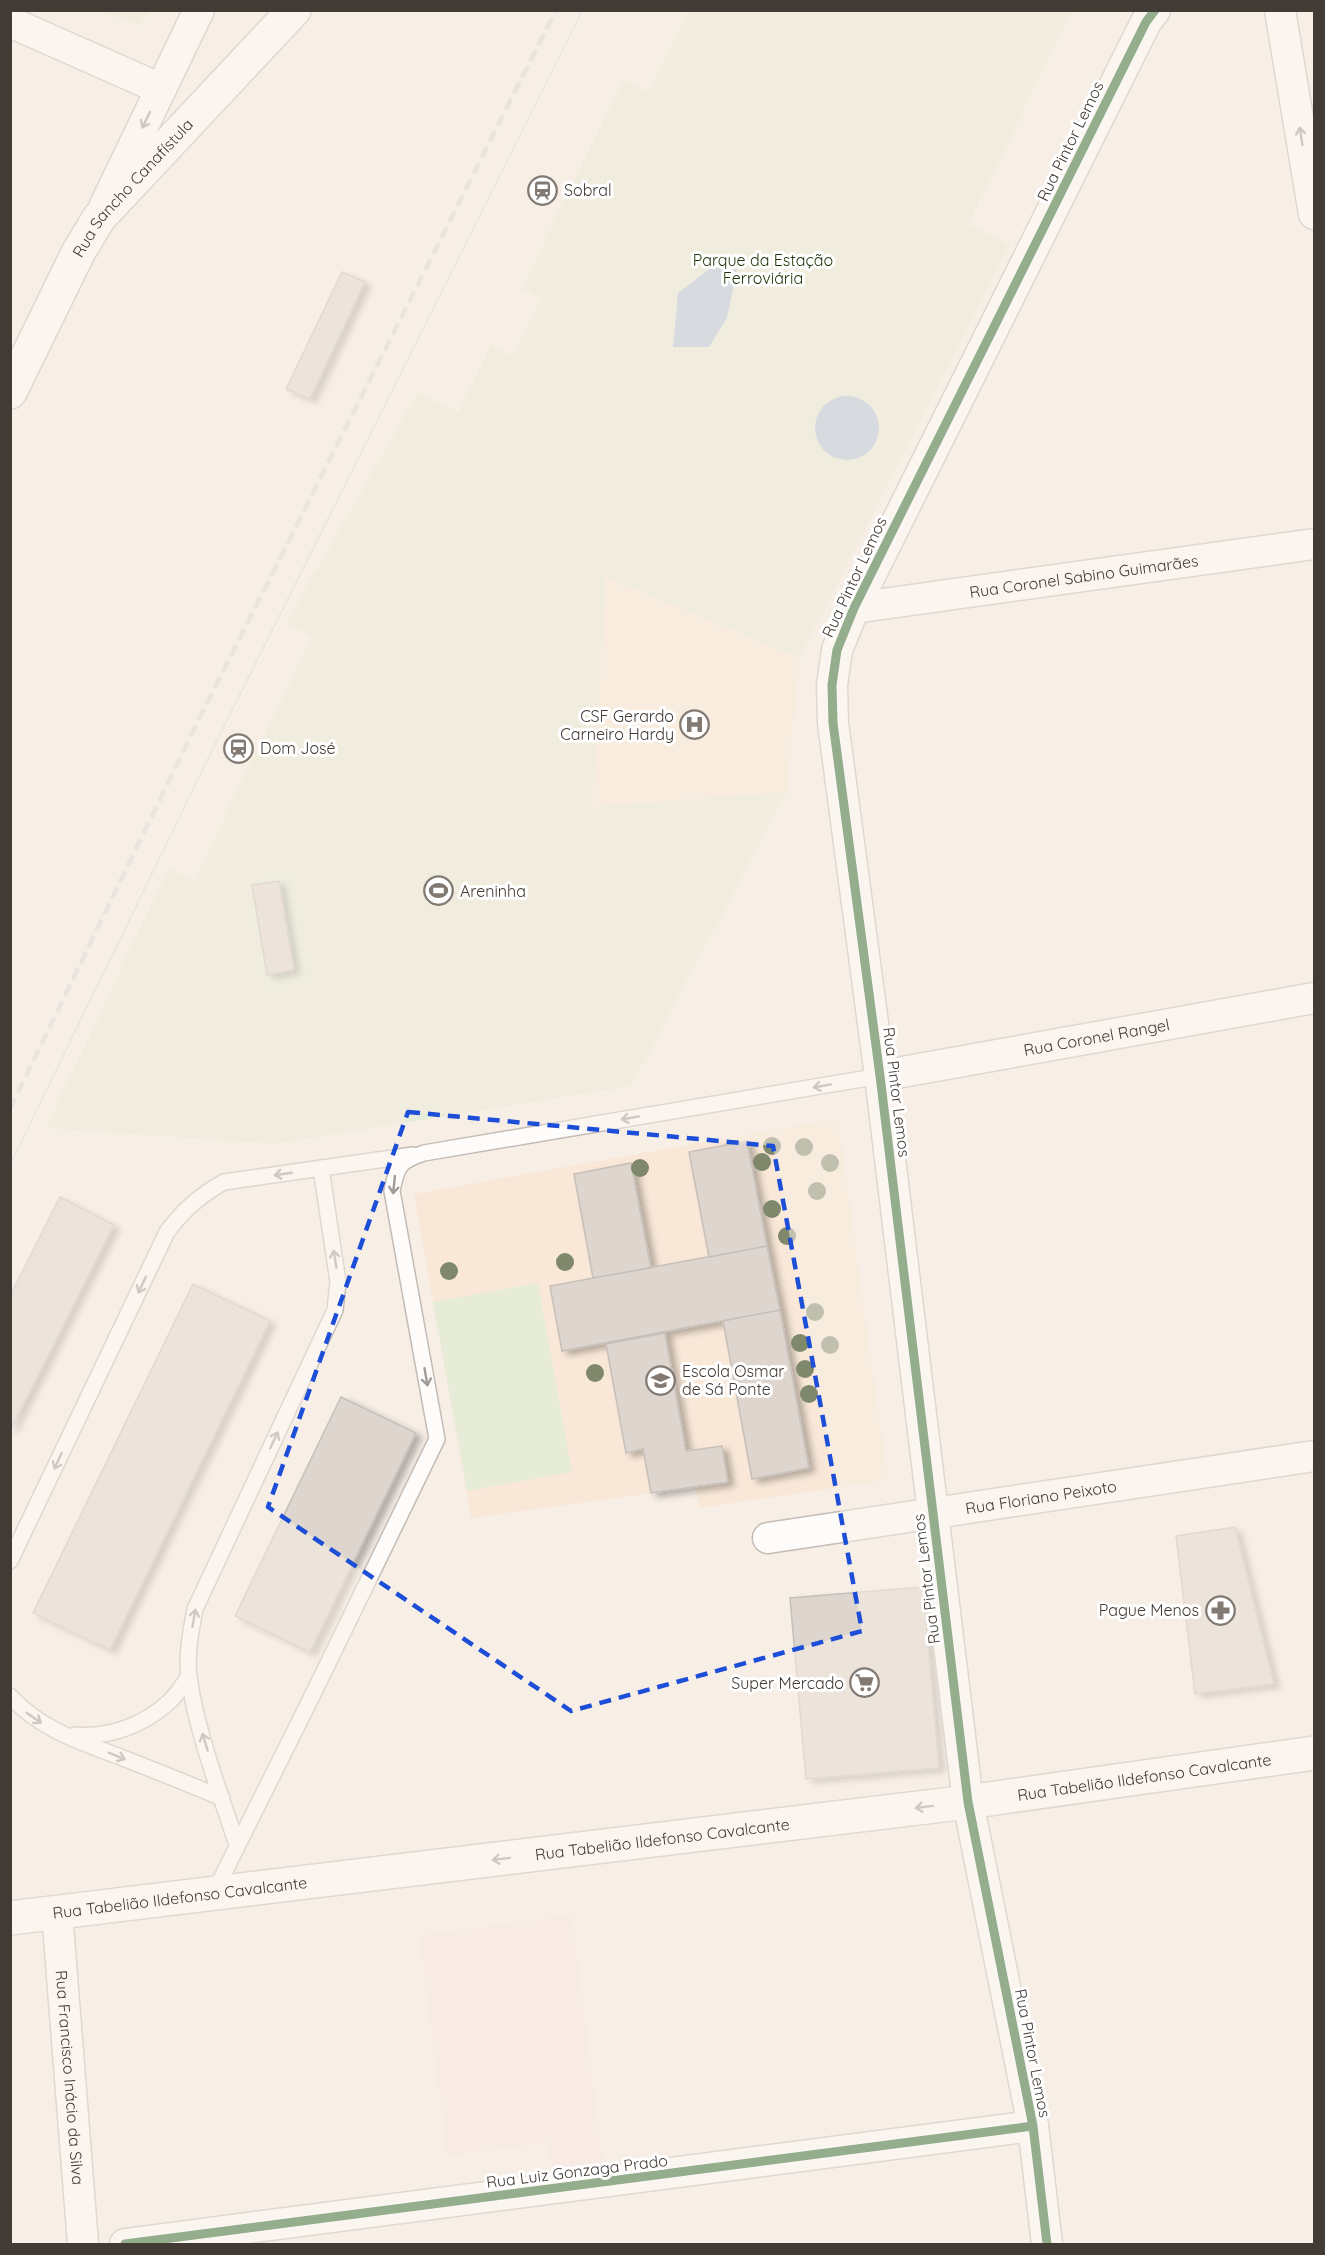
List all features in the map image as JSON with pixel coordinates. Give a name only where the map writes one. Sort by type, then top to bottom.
[{"type":"main road","name":"Rua Sancho Canafístula","points":[[10,392],[78,253],[99,218],[294,10]]},
{"type":"main road","name":"Rua Tabelião Ildefonso Cavalcante","points":[[10,1918],[968,1802],[1314,1753]]},
{"type":"street","points":[[99,218],[199,10]]},
{"type":"street","name":"Rua Pintor Lemos","points":[[1047,2244],[1033,2126],[968,1802],[880,1076],[833,723],[831,685],[837,650],[854,608],[1146,21],[1155,10]]},
{"type":"street","points":[[1281,10],[1314,214]]},
{"type":"street","points":[[10,22],[161,88]]},
{"type":"street","name":"Rua Coronel Sabino Guimarães","points":[[854,608],[1314,544]]},
{"type":"street","name":"Rua Coronel Rangel","points":[[880,1076],[1314,998]]},
{"type":"street","name":"Rua Floriano Peixoto","points":[[768,1538],[1314,1456]]},
{"type":"street","name":"Rua Francisco Inácio da Silva","points":[[57,1912],[83,2244]]},
{"type":"street","name":"Rua Luiz Gonzaga Prado","points":[[125,2244],[1033,2126]]},
{"type":"lane","points":[[10,1561],[167,1232],[182,1212],[204,1193],[224,1182],[424,1153],[880,1076]]},
{"type":"lane","points":[[213,1894],[437,1440],[392,1191],[395,1175],[406,1159],[424,1153]]},
{"type":"lane","points":[[237,1845],[197,1716],[189,1676],[189,1644],[195,1609],[335,1310],[338,1282],[321,1168]]},
{"type":"lane","points":[[63,1734],[92,1737],[115,1732],[145,1721],[171,1701],[189,1676]]},
{"type":"lane","points":[[10,1696],[37,1721],[63,1734],[222,1798]]},
{"type":"highlighted area","points":[[408,1112],[773,1146],[862,1631],[571,1711],[268,1507]]},
{"type":"shaded area","name":"CSF Gerardo Carneiro Hardy","points":[[606,576],[800,658],[787,792],[592,807]]},
{"type":"shaded area","name":"Escola Osmar de Sá Ponte","points":[[838,1118],[888,1480],[699,1508],[696,1487],[471,1518],[414,1194]]},
{"type":"shaded area","points":[[572,1915],[605,2179],[553,2186],[548,2143],[447,2156],[419,1935]]},
{"type":"green space","points":[[98,11],[148,11],[140,25]]},
{"type":"green space","name":"Parque da Estação Ferroviária","points":[[688,11],[1072,11],[968,224],[1009,245],[800,658],[606,577],[592,807],[787,792],[631,1086],[274,1144],[46,1128],[168,869],[194,881],[312,636],[286,623],[418,393],[459,412],[491,345],[513,356],[541,298],[522,288],[623,80],[648,92]]},
{"type":"green space","points":[[538,1283],[572,1472],[467,1491],[433,1302]]},
{"type":"water","points":[[712,267],[737,269],[727,318],[709,347],[673,347],[678,293]]},
{"type":"water","points":[[841,396],[853,396],[870,405],[877,416],[879,428],[877,440],[870,451],[853,460],[841,460],[829,455],[820,446],[815,434],[815,422],[820,410],[829,401]]},
{"type":"building","points":[[342,272],[365,282],[310,399],[286,389]]},
{"type":"building","points":[[279,881],[294,970],[267,975],[252,885]]},
{"type":"building","points":[[747,1141],[767,1246],[709,1257],[689,1152]]},
{"type":"building","points":[[631,1163],[651,1268],[593,1278],[574,1174]]},
{"type":"building","points":[[60,1197],[114,1225],[10,1431],[10,1296]]},
{"type":"building","points":[[767,1246],[780,1310],[562,1351],[550,1286]]},
{"type":"building","points":[[193,1284],[270,1321],[110,1650],[33,1613]]},
{"type":"building","points":[[780,1310],[809,1468],[752,1479],[723,1321]]},
{"type":"building","points":[[665,1333],[686,1451],[722,1446],[728,1482],[651,1493],[643,1449],[626,1453],[606,1344]]},
{"type":"building","points":[[341,1397],[416,1433],[310,1652],[235,1616]]},
{"type":"building","name":"Pague Menos","points":[[1235,1527],[1274,1684],[1195,1694],[1176,1536]]},
{"type":"building","name":"Super Mercado","points":[[923,1587],[939,1768],[806,1779],[790,1598]]},
{"type":"tram line","points":[[10,1165],[219,736],[583,10]]},
{"type":"railway","points":[[10,1109],[196,725],[556,10]]},
{"type":"cycle path","points":[[1047,2244],[1033,2126],[968,1802],[880,1076],[833,723],[832,685],[837,650],[854,608],[1146,22],[1155,10]]},
{"type":"cycle path","points":[[125,2244],[1033,2126]]},
{"type":"place","name":"Sobral","points":[[543,190]]},
{"type":"place","name":"CSF Gerardo Carneiro Hardy","points":[[695,725]]},
{"type":"place","name":"Dom José","points":[[239,748]]},
{"type":"place","name":"Areninha","points":[[439,891]]},
{"type":"place","name":"Escola Osmar de Sá Ponte","points":[[661,1380]]},
{"type":"place","name":"Pague Menos","points":[[1220,1610]]},
{"type":"place","name":"Super Mercado","points":[[865,1683]]}]
